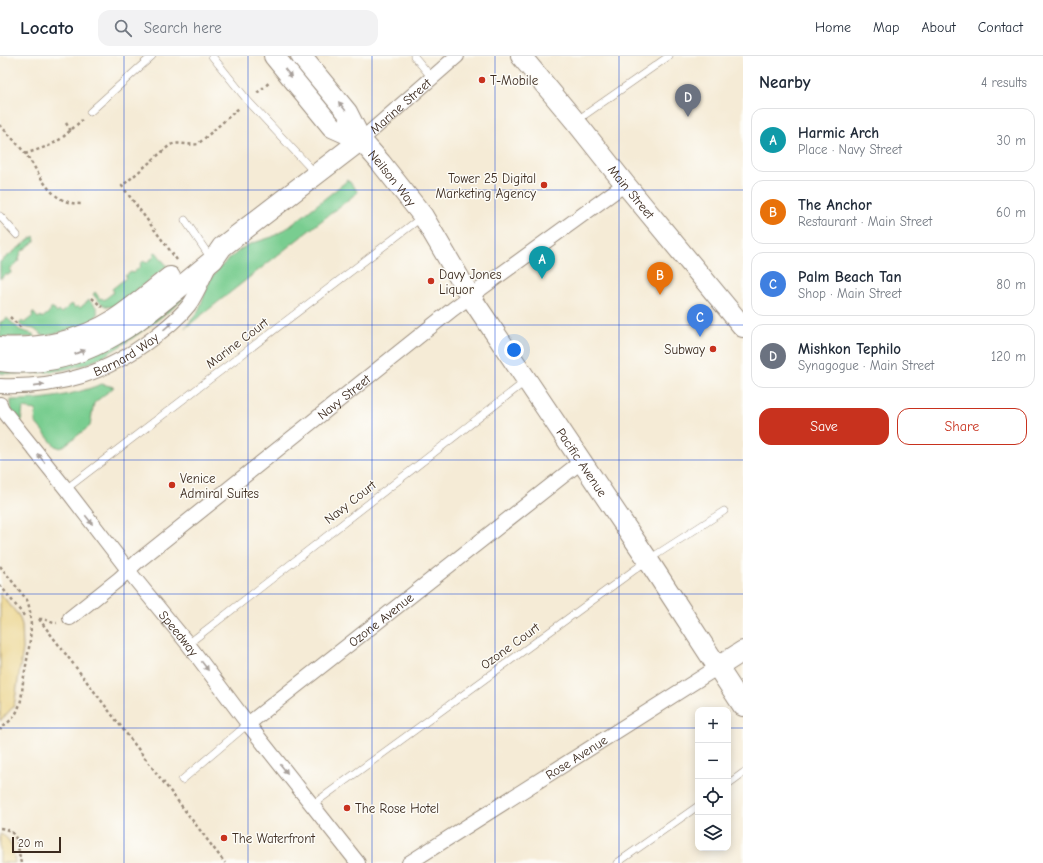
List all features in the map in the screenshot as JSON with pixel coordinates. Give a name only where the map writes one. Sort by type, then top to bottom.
[{"type":"street","name":"Neilson Way","points":[[274,56],[332,127],[360,140]]},
{"type":"street","name":"Neilson Way","points":[[301,56],[347,112],[360,140],[381,163],[423,216]]},
{"type":"street","name":"Marine Street","points":[[360,140],[457,56]]},
{"type":"street","name":"Main Street","points":[[521,56],[576,121],[625,184],[743,327]]},
{"type":"street","name":"Barnard Way","points":[[0,346],[24,347],[61,343],[102,327],[213,253],[360,140]]},
{"type":"street","name":"Navy Street","points":[[70,618],[119,580],[137,562],[470,296],[625,184]]},
{"type":"street","name":"Pacific Avenue","points":[[423,216],[470,296],[648,560],[743,706]]},
{"type":"street","name":"Barnard Way","points":[[0,361],[23,363],[62,358],[78,353],[102,342],[130,326],[213,253]]},
{"type":"street","name":"Barnard Way","points":[[0,386],[21,386],[72,379],[94,373],[132,353],[159,334],[178,317],[189,304],[213,253]]},
{"type":"street","name":"Speedway","points":[[0,404],[2,410],[188,644],[248,724],[358,863]]},
{"type":"street","name":"Ozone Avenue","points":[[248,724],[582,461]]},
{"type":"street","name":"Rose Avenue","points":[[410,863],[743,651]]},
{"type":"lane","points":[[90,112],[152,56]]},
{"type":"lane","points":[[212,56],[248,101],[316,174]]},
{"type":"lane","points":[[414,56],[432,78]]},
{"type":"lane","points":[[576,121],[668,56]]},
{"type":"lane","points":[[0,216],[17,235]]},
{"type":"lane","name":"Marine Court","points":[[66,489],[423,216]]},
{"type":"lane","points":[[185,220],[213,253]]},
{"type":"lane","name":"Navy Court","points":[[188,644],[527,380]]},
{"type":"lane","name":"Ozone Court","points":[[312,805],[648,560],[724,511]]},
{"type":"lane","name":"Ozone Avenue","points":[[182,780],[248,724]]},
{"type":"lane","points":[[731,782],[743,774]]},
{"type":"lane","points":[[618,863],[695,808]]},
{"type":"path","points":[[178,262],[122,186],[170,145],[178,143],[191,145],[198,144],[270,82]]},
{"type":"path","points":[[25,154],[51,145],[71,131],[90,112]]},
{"type":"path","points":[[66,123],[71,131]]},
{"type":"path","points":[[0,125],[25,154],[55,195],[63,201],[74,204],[82,204]]},
{"type":"path","points":[[0,566],[26,600],[29,606],[31,618],[29,651],[19,708],[14,716],[0,730]]},
{"type":"path","points":[[0,585],[25,618]]},
{"type":"path","points":[[39,619],[225,863]]},
{"type":"path","points":[[0,828],[9,829],[16,836],[21,863]]},
{"type":"green space","points":[[348,180],[358,192],[185,328],[198,312],[210,280],[218,269],[241,249],[250,244],[272,237],[289,227]]},
{"type":"green space","points":[[34,236],[35,241],[21,252],[18,262],[10,269],[11,273],[8,275],[6,274],[0,279],[0,262]]},
{"type":"green space","points":[[156,252],[167,266],[118,305],[110,307],[98,301],[93,294],[95,292],[100,299],[102,298],[104,300],[114,292],[112,289],[126,278],[125,276],[131,272],[133,273],[144,261],[146,263],[155,256],[153,254]]},
{"type":"green space","points":[[190,291],[173,308],[141,332],[92,362],[66,369],[38,373],[0,373],[0,367]]},
{"type":"green space","points":[[89,300],[97,308],[97,316],[80,326],[43,336],[34,329],[23,327],[19,324],[22,321],[24,323],[33,316],[33,312],[38,318],[41,316],[42,318],[51,311],[50,309],[52,307],[57,313],[59,311],[61,313],[72,304],[75,308],[78,306],[80,308]]},
{"type":"green space","points":[[7,318],[20,330],[33,334],[34,337],[0,337],[0,322]]},
{"type":"green space","points":[[102,384],[114,387],[94,403],[90,426],[61,448],[55,446],[35,422],[36,410],[23,408],[21,422],[11,409],[11,400],[57,396],[79,392]]},
{"type":"sand","points":[[0,593],[19,616],[22,625],[23,649],[14,706],[0,721]]},
{"type":"sand","points":[[0,834],[10,842],[15,863],[0,863]]},
{"type":"place","name":"T-Mobile","points":[[482,80]]},
{"type":"place","name":"Mishkon Tephilo","points":[[688,117]]},
{"type":"place","name":"Tower 25 Digital Marketing Agency","points":[[544,185]]},
{"type":"place","name":"Harmic Arch","points":[[542,279]]},
{"type":"place","name":"Davy Jones Liquor","points":[[431,281]]},
{"type":"place","name":"The Anchor","points":[[660,295]]},
{"type":"place","name":"Palm Beach Tan","points":[[700,337]]},
{"type":"place","name":"Subway","points":[[713,349]]},
{"type":"place","name":"Venice Admiral Suites","points":[[172,485]]},
{"type":"place","name":"The Rose Hotel","points":[[347,808]]},
{"type":"place","name":"The Waterfront","points":[[224,838]]}]
